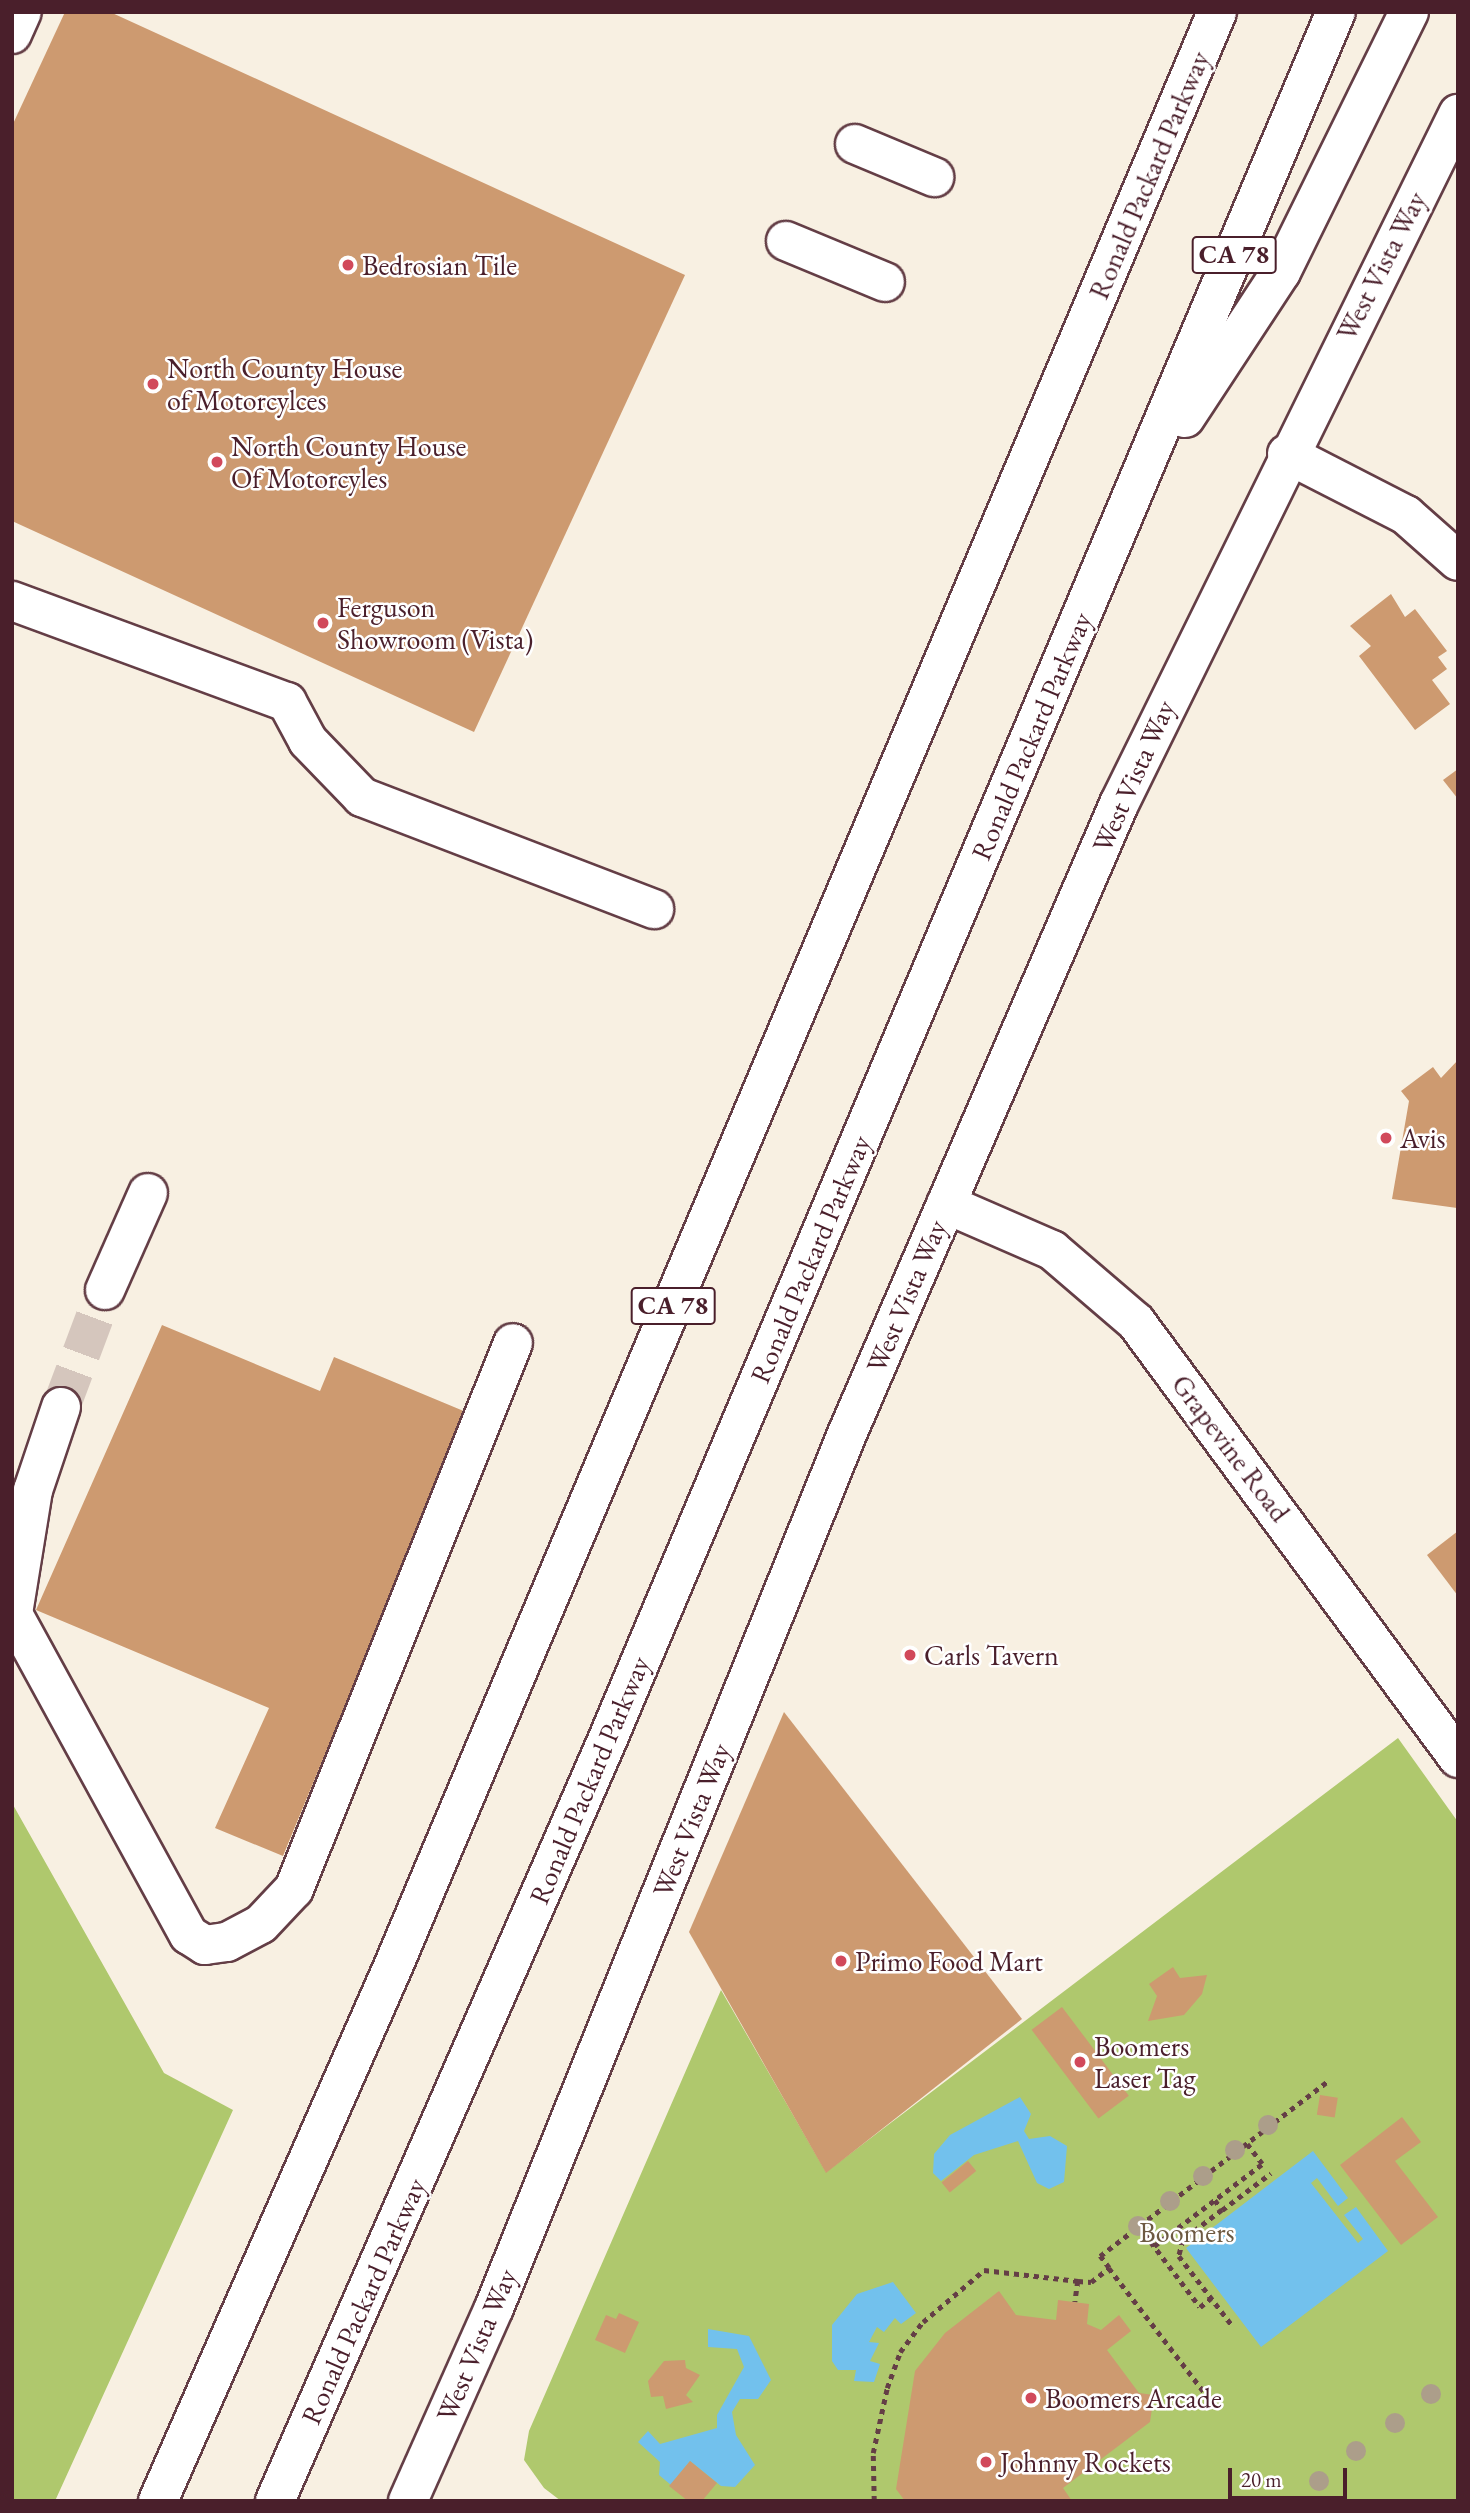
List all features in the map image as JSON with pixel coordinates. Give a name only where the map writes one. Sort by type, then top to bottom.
[{"type":"main road","points":[[12,34],[22,12]]},
{"type":"main road","points":[[1177,106],[1209,12]]},
{"type":"main road","name":"Ronald Packard Parkway","points":[[158,2501],[390,1975],[1217,12]]},
{"type":"main road","name":"Ronald Packard Parkway","points":[[275,2501],[609,1736],[1336,12]]},
{"type":"main road","points":[[1132,499],[1280,272],[1409,12]]},
{"type":"main road","name":"West Vista Way","points":[[418,2497],[946,1204],[1119,804],[1287,454],[1458,114]]},
{"type":"main road","points":[[855,145],[934,177]]},
{"type":"main road","points":[[786,241],[886,282]]},
{"type":"main road","points":[[1287,454],[1406,515],[1458,561]]},
{"type":"main road","points":[[12,601],[287,702],[308,741],[362,797],[654,909]]},
{"type":"main road","points":[[105,1290],[148,1193]]},
{"type":"main road","name":"Grapevine Road","points":[[946,1204],[1052,1250],[1136,1322],[1458,1758]]},
{"type":"main road","points":[[61,1407],[22,1480],[13,1614],[190,1935],[205,1945],[227,1942],[261,1924],[294,1889],[513,1343]]},
{"type":"path","points":[[1208,2397],[1100,2256],[1327,2082]]},
{"type":"path","points":[[1154,2246],[1262,2164],[1247,2144]]},
{"type":"path","points":[[1232,2325],[1179,2256],[1184,2240],[1271,2173]]},
{"type":"path","points":[[1215,2200],[1222,2210]]},
{"type":"path","points":[[1139,2226],[1200,2307],[1211,2298]]},
{"type":"path","points":[[874,2501],[873,2453],[887,2388],[900,2352],[923,2322],[984,2270],[1091,2282],[1109,2268]]},
{"type":"path","points":[[1075,2302],[1078,2281]]},
{"type":"green space","name":"Boomers","points":[[1398,1738],[1458,1822],[1458,2501],[561,2501],[544,2488],[524,2460],[529,2431],[721,1990],[826,2172]]},
{"type":"green space","points":[[12,1803],[164,2073],[233,2110],[55,2501],[12,2501]]},
{"type":"water","points":[[1020,2097],[1031,2114],[1024,2131],[1029,2139],[1050,2136],[1067,2146],[1064,2182],[1049,2189],[1037,2183],[1018,2141],[974,2155],[941,2181],[933,2173],[934,2154],[950,2135]]},
{"type":"water","points":[[1313,2151],[1348,2198],[1338,2206],[1317,2178],[1311,2183],[1358,2243],[1363,2239],[1344,2215],[1356,2207],[1388,2251],[1261,2347],[1186,2248]]},
{"type":"water","points":[[893,2282],[916,2313],[901,2324],[895,2318],[884,2332],[877,2327],[869,2342],[879,2343],[870,2361],[880,2364],[874,2382],[854,2381],[856,2370],[838,2370],[832,2361],[832,2325],[857,2294]]},
{"type":"water","points":[[708,2329],[749,2336],[771,2380],[758,2399],[740,2399],[732,2412],[736,2435],[755,2465],[735,2487],[721,2486],[690,2461],[671,2485],[659,2475],[660,2462],[638,2442],[648,2431],[660,2444],[717,2428],[717,2415],[744,2367],[737,2349],[708,2347]]},
{"type":"building","points":[[65,12],[110,12],[685,275],[474,732],[12,521],[12,126]]},
{"type":"building","points":[[1391,594],[1405,617],[1415,609],[1447,651],[1438,657],[1447,669],[1432,680],[1450,704],[1415,730],[1359,656],[1371,646],[1350,626]]},
{"type":"building","points":[[1458,769],[1458,799],[1443,780]]},
{"type":"building","points":[[1458,1060],[1457,1208],[1392,1199],[1409,1101],[1401,1091],[1433,1067],[1441,1078]]},
{"type":"building","points":[[162,1325],[320,1391],[334,1357],[466,1412],[283,1856],[215,1828],[269,1708],[36,1610]]},
{"type":"building","points":[[1458,1531],[1458,1596],[1427,1555]]},
{"type":"building","name":"Primo Food Mart","points":[[784,1712],[1022,2019],[826,2173],[689,1932]]},
{"type":"building","points":[[1173,1967],[1180,1978],[1207,1975],[1202,1994],[1184,2015],[1148,2021],[1157,1996],[1149,1984]]},
{"type":"building","name":"Boomers Laser Tag","points":[[1062,2007],[1129,2096],[1098,2119],[1032,2030]]},
{"type":"building","points":[[1320,2095],[1338,2098],[1335,2118],[1317,2115]]},
{"type":"building","points":[[1402,2117],[1421,2142],[1395,2161],[1438,2217],[1401,2245],[1340,2165]]},
{"type":"building","points":[[968,2161],[976,2171],[950,2192],[942,2182]]},
{"type":"building","name":"Boomers Arcade","points":[[999,2291],[1016,2315],[1056,2320],[1058,2300],[1089,2304],[1087,2324],[1101,2330],[1119,2315],[1131,2331],[1107,2350],[1139,2393],[1154,2395],[1150,2422],[1063,2488],[1072,2501],[905,2501],[896,2489],[915,2371],[945,2333]]},
{"type":"building","points":[[619,2313],[639,2322],[625,2353],[595,2340],[606,2315],[616,2319]]},
{"type":"building","points":[[685,2360],[686,2368],[700,2375],[686,2395],[693,2402],[666,2409],[663,2396],[651,2397],[648,2381],[664,2361]]},
{"type":"building","points":[[690,2461],[717,2483],[702,2501],[688,2501],[669,2486]]},
{"type":"tunnel","points":[[61,1407],[105,1290]]},
{"type":"place","name":"Bedrosian Tile","points":[[348,265]]},
{"type":"place","name":"North County House of Motorcylces","points":[[153,384]]},
{"type":"place","name":"North County House Of Motorcyles","points":[[217,462]]},
{"type":"place","name":"Ferguson Showroom (Vista)","points":[[323,623]]},
{"type":"place","name":"Avis","points":[[1386,1138]]},
{"type":"place","name":"Carls Tavern","points":[[910,1655]]},
{"type":"place","name":"Primo Food Mart","points":[[841,1961]]},
{"type":"place","name":"Boomers Laser Tag","points":[[1080,2062]]},
{"type":"place","name":"Boomers Arcade","points":[[1031,2398]]},
{"type":"place","name":"Johnny Rockets","points":[[986,2462]]}]
